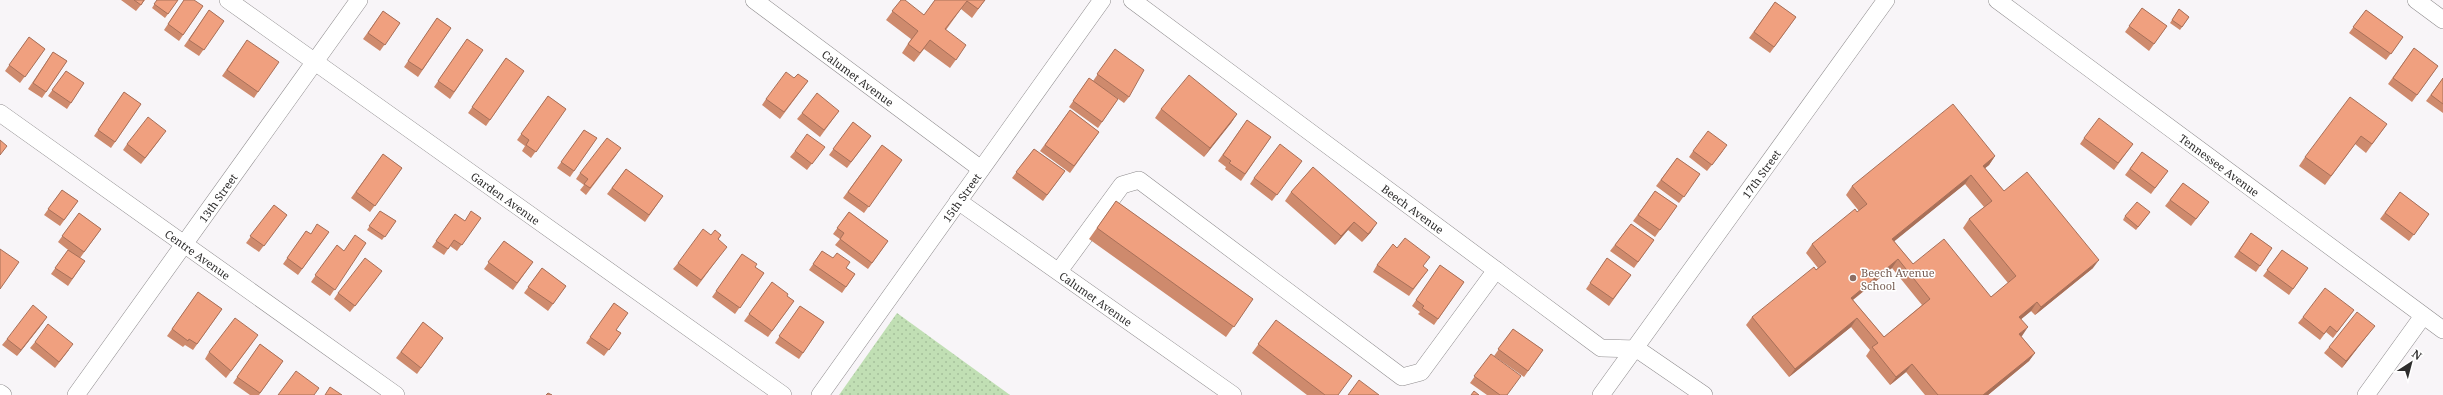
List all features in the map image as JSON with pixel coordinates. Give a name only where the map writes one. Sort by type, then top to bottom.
[{"type":"street","name":"Garden Avenue","points":[[228,0],[783,395]]},
{"type":"street","name":"13th Street","points":[[76,395],[359,0]]},
{"type":"street","name":"Calumet Avenue","points":[[754,0],[981,169]]},
{"type":"street","name":"15th Street","points":[[820,395],[1102,0]]},
{"type":"street","name":"Beech Avenue","points":[[1132,0],[1601,348],[1637,349]]},
{"type":"street","name":"17th Street","points":[[1601,395],[1637,349],[1886,0]]},
{"type":"street","name":"Tennessee Avenue","points":[[1997,0],[2443,330]]},
{"type":"street","points":[[2416,0],[2443,20]]},
{"type":"street","name":"Centre Avenue","points":[[0,113],[185,243],[396,395]]},
{"type":"street","points":[[1059,271],[1122,185],[1139,180],[1402,377],[1421,372],[1496,270]]},
{"type":"street","name":"Calumet Avenue","points":[[958,201],[1233,395]]},
{"type":"street","points":[[2366,395],[2423,316]]},
{"type":"street","points":[[1637,349],[1704,395]]},
{"type":"green space","points":[[897,313],[1010,395],[839,395]]},
{"type":"building","points":[[134,0],[144,0],[141,5]]},
{"type":"building","points":[[157,0],[178,0],[168,14],[154,4]]},
{"type":"building","points":[[184,0],[194,0],[203,6],[183,35],[168,24]]},
{"type":"building","points":[[901,0],[905,0],[924,15],[935,0],[985,0],[978,9],[967,1],[945,29],[966,45],[956,60],[930,40],[920,53],[908,44],[918,31],[892,11]]},
{"type":"building","points":[[1775,2],[1796,17],[1774,47],[1754,32]]},
{"type":"building","points":[[2142,8],[2167,26],[2154,44],[2129,26]]},
{"type":"building","points":[[2179,9],[2189,17],[2182,27],[2172,20]]},
{"type":"building","points":[[209,10],[224,21],[204,50],[189,40]]},
{"type":"building","points":[[2366,10],[2403,37],[2391,54],[2353,27]]},
{"type":"building","points":[[383,11],[400,23],[385,45],[368,33]]},
{"type":"building","points":[[437,18],[451,28],[422,70],[408,61]]},
{"type":"building","points":[[29,37],[45,49],[25,77],[9,65]]},
{"type":"building","points":[[467,39],[483,50],[454,92],[438,81]]},
{"type":"building","points":[[247,40],[279,62],[258,92],[227,70]]},
{"type":"building","points":[[2414,48],[2438,66],[2417,95],[2393,78]]},
{"type":"building","points":[[1115,49],[1144,70],[1129,97],[1097,74]]},
{"type":"building","points":[[53,52],[67,61],[46,92],[33,83]]},
{"type":"building","points":[[506,58],[524,71],[490,120],[472,107]]},
{"type":"building","points":[[66,71],[84,83],[71,103],[52,90]]},
{"type":"building","points":[[786,72],[794,78],[798,74],[808,81],[784,112],[766,99]]},
{"type":"building","points":[[1189,75],[1237,114],[1210,148],[1161,109]]},
{"type":"building","points":[[1089,78],[1118,99],[1102,122],[1073,101]]},
{"type":"building","points":[[2443,78],[2443,104],[2431,95]]},
{"type":"building","points":[[124,92],[141,104],[115,142],[98,130]]},
{"type":"building","points":[[817,93],[839,111],[824,130],[802,113]]},
{"type":"building","points":[[548,96],[566,109],[536,152],[526,145],[529,140],[521,134]]},
{"type":"building","points":[[2350,97],[2387,124],[2372,144],[2361,136],[2331,176],[2305,157]]},
{"type":"building","points":[[1953,104],[1995,156],[1983,166],[2004,191],[2027,172],[2099,260],[2041,307],[2037,302],[2019,317],[2028,327],[2019,334],[2035,353],[1983,395],[1938,395],[1912,364],[1896,377],[1872,347],[1878,343],[1857,318],[1795,369],[1752,317],[1814,267],[1816,270],[1826,262],[1812,244],[1855,209],[1857,212],[1867,204],[1852,186]],"holes":[[[1971,175],[1992,201],[1969,219],[2016,276],[1991,297],[1944,239],[1913,264],[1892,239]],[[1898,259],[1930,299],[1884,337],[1851,298]]]},
{"type":"building","points":[[1070,110],[1099,132],[1074,166],[1045,145]]},
{"type":"building","points":[[148,117],[166,131],[145,158],[127,144]]},
{"type":"building","points":[[2099,118],[2133,144],[2118,163],[2084,138]]},
{"type":"building","points":[[1247,120],[1271,137],[1245,174],[1229,163],[1231,161],[1223,155]]},
{"type":"building","points":[[853,122],[871,136],[851,162],[833,149]]},
{"type":"building","points":[[584,130],[597,138],[574,171],[561,162]]},
{"type":"building","points":[[1708,131],[1727,145],[1712,165],[1693,151]]},
{"type":"building","points":[[807,134],[825,147],[812,164],[795,151]]},
{"type":"building","points":[[607,138],[621,148],[590,188],[584,184],[588,179],[580,173]]},
{"type":"building","points":[[0,140],[7,146],[0,155]]},
{"type":"building","points":[[1280,144],[1302,161],[1277,195],[1254,178]]},
{"type":"building","points":[[882,145],[902,160],[869,207],[848,192]]},
{"type":"building","points":[[1034,149],[1065,171],[1047,195],[1016,172]]},
{"type":"building","points":[[2142,152],[2168,171],[2155,188],[2130,169]]},
{"type":"building","points":[[383,154],[402,168],[375,206],[356,192]]},
{"type":"building","points":[[1677,158],[1700,174],[1684,197],[1661,180]]},
{"type":"building","points":[[1313,167],[1377,223],[1368,234],[1354,222],[1341,236],[1291,192]]},
{"type":"building","points":[[626,169],[663,196],[649,215],[612,188]]},
{"type":"building","points":[[2183,183],[2209,202],[2196,219],[2170,200]]},
{"type":"building","points":[[62,190],[78,201],[64,220],[48,209]]},
{"type":"building","points":[[1655,191],[1677,206],[1660,230],[1638,215]]},
{"type":"building","points":[[2400,192],[2429,214],[2414,235],[2385,213]]},
{"type":"building","points":[[1116,201],[1253,299],[1234,327],[1097,228]]},
{"type":"building","points":[[2137,202],[2150,212],[2138,227],[2125,216]]},
{"type":"building","points":[[274,205],[287,215],[264,246],[250,236]]},
{"type":"building","points":[[380,211],[396,221],[385,237],[369,226]]},
{"type":"building","points":[[471,211],[481,218],[462,245],[454,240],[448,249],[436,241],[455,214],[465,221]]},
{"type":"building","points":[[849,212],[888,241],[872,263],[840,239],[844,233],[837,228]]},
{"type":"building","points":[[79,213],[101,229],[84,252],[62,236]]},
{"type":"building","points":[[317,224],[329,232],[302,269],[287,258],[306,231],[311,234]]},
{"type":"building","points":[[1631,224],[1654,240],[1638,262],[1615,245]]},
{"type":"building","points":[[703,229],[711,235],[715,230],[721,235],[718,239],[727,247],[701,280],[678,263]]},
{"type":"building","points":[[2251,233],[2272,248],[2260,266],[2239,251]]},
{"type":"building","points":[[355,235],[366,243],[335,290],[315,275],[337,245],[344,251]]},
{"type":"building","points":[[1405,238],[1430,257],[1423,266],[1428,270],[1413,289],[1377,265],[1393,244],[1397,248]]},
{"type":"building","points":[[504,241],[533,262],[517,283],[488,262]]},
{"type":"building","points":[[0,249],[19,262],[0,289]]},
{"type":"building","points":[[68,250],[85,261],[72,279],[55,268]]},
{"type":"building","points":[[2282,250],[2308,268],[2293,289],[2267,270]]},
{"type":"building","points":[[822,251],[833,258],[837,253],[850,262],[846,268],[855,274],[846,287],[813,264]]},
{"type":"building","points":[[742,254],[757,264],[755,267],[764,273],[740,308],[716,291]]},
{"type":"building","points":[[365,258],[382,271],[355,306],[338,293]]},
{"type":"building","points":[[1607,258],[1631,275],[1613,299],[1590,283]]},
{"type":"building","points":[[1440,265],[1464,282],[1438,319],[1422,308],[1424,306],[1416,300]]},
{"type":"building","points":[[542,268],[566,286],[553,304],[528,287]]},
{"type":"building","points":[[772,282],[788,294],[787,296],[794,301],[772,331],[749,314]]},
{"type":"building","points":[[2325,288],[2354,310],[2337,332],[2330,326],[2324,334],[2303,317]]},
{"type":"building","points":[[198,292],[222,309],[197,344],[189,339],[188,341],[172,329]]},
{"type":"building","points":[[614,303],[628,313],[616,330],[621,333],[609,350],[590,337]]},
{"type":"building","points":[[33,305],[47,317],[21,350],[7,339]]},
{"type":"building","points":[[800,306],[824,322],[803,353],[779,336]]},
{"type":"building","points":[[2357,312],[2375,326],[2346,361],[2329,347]]},
{"type":"building","points":[[235,318],[258,335],[231,371],[209,352]]},
{"type":"building","points":[[1276,320],[1352,376],[1338,395],[1325,395],[1258,344]]},
{"type":"building","points":[[423,322],[443,338],[421,368],[401,352]]},
{"type":"building","points":[[48,324],[73,344],[59,362],[35,342]]},
{"type":"building","points":[[1513,329],[1543,350],[1528,371],[1498,349]]},
{"type":"building","points":[[260,344],[283,361],[260,393],[237,377]]},
{"type":"building","points":[[1491,354],[1521,376],[1507,395],[1500,395],[1474,376]]},
{"type":"building","points":[[296,371],[319,388],[314,395],[278,395]]},
{"type":"building","points":[[1359,380],[1379,395],[1348,395]]},
{"type":"building","points":[[330,387],[342,395],[325,395]]},
{"type":"building","points":[[1474,391],[1479,395],[1471,395]]},
{"type":"place","name":"Beech Avenue School","points":[[1853,278]]}]
